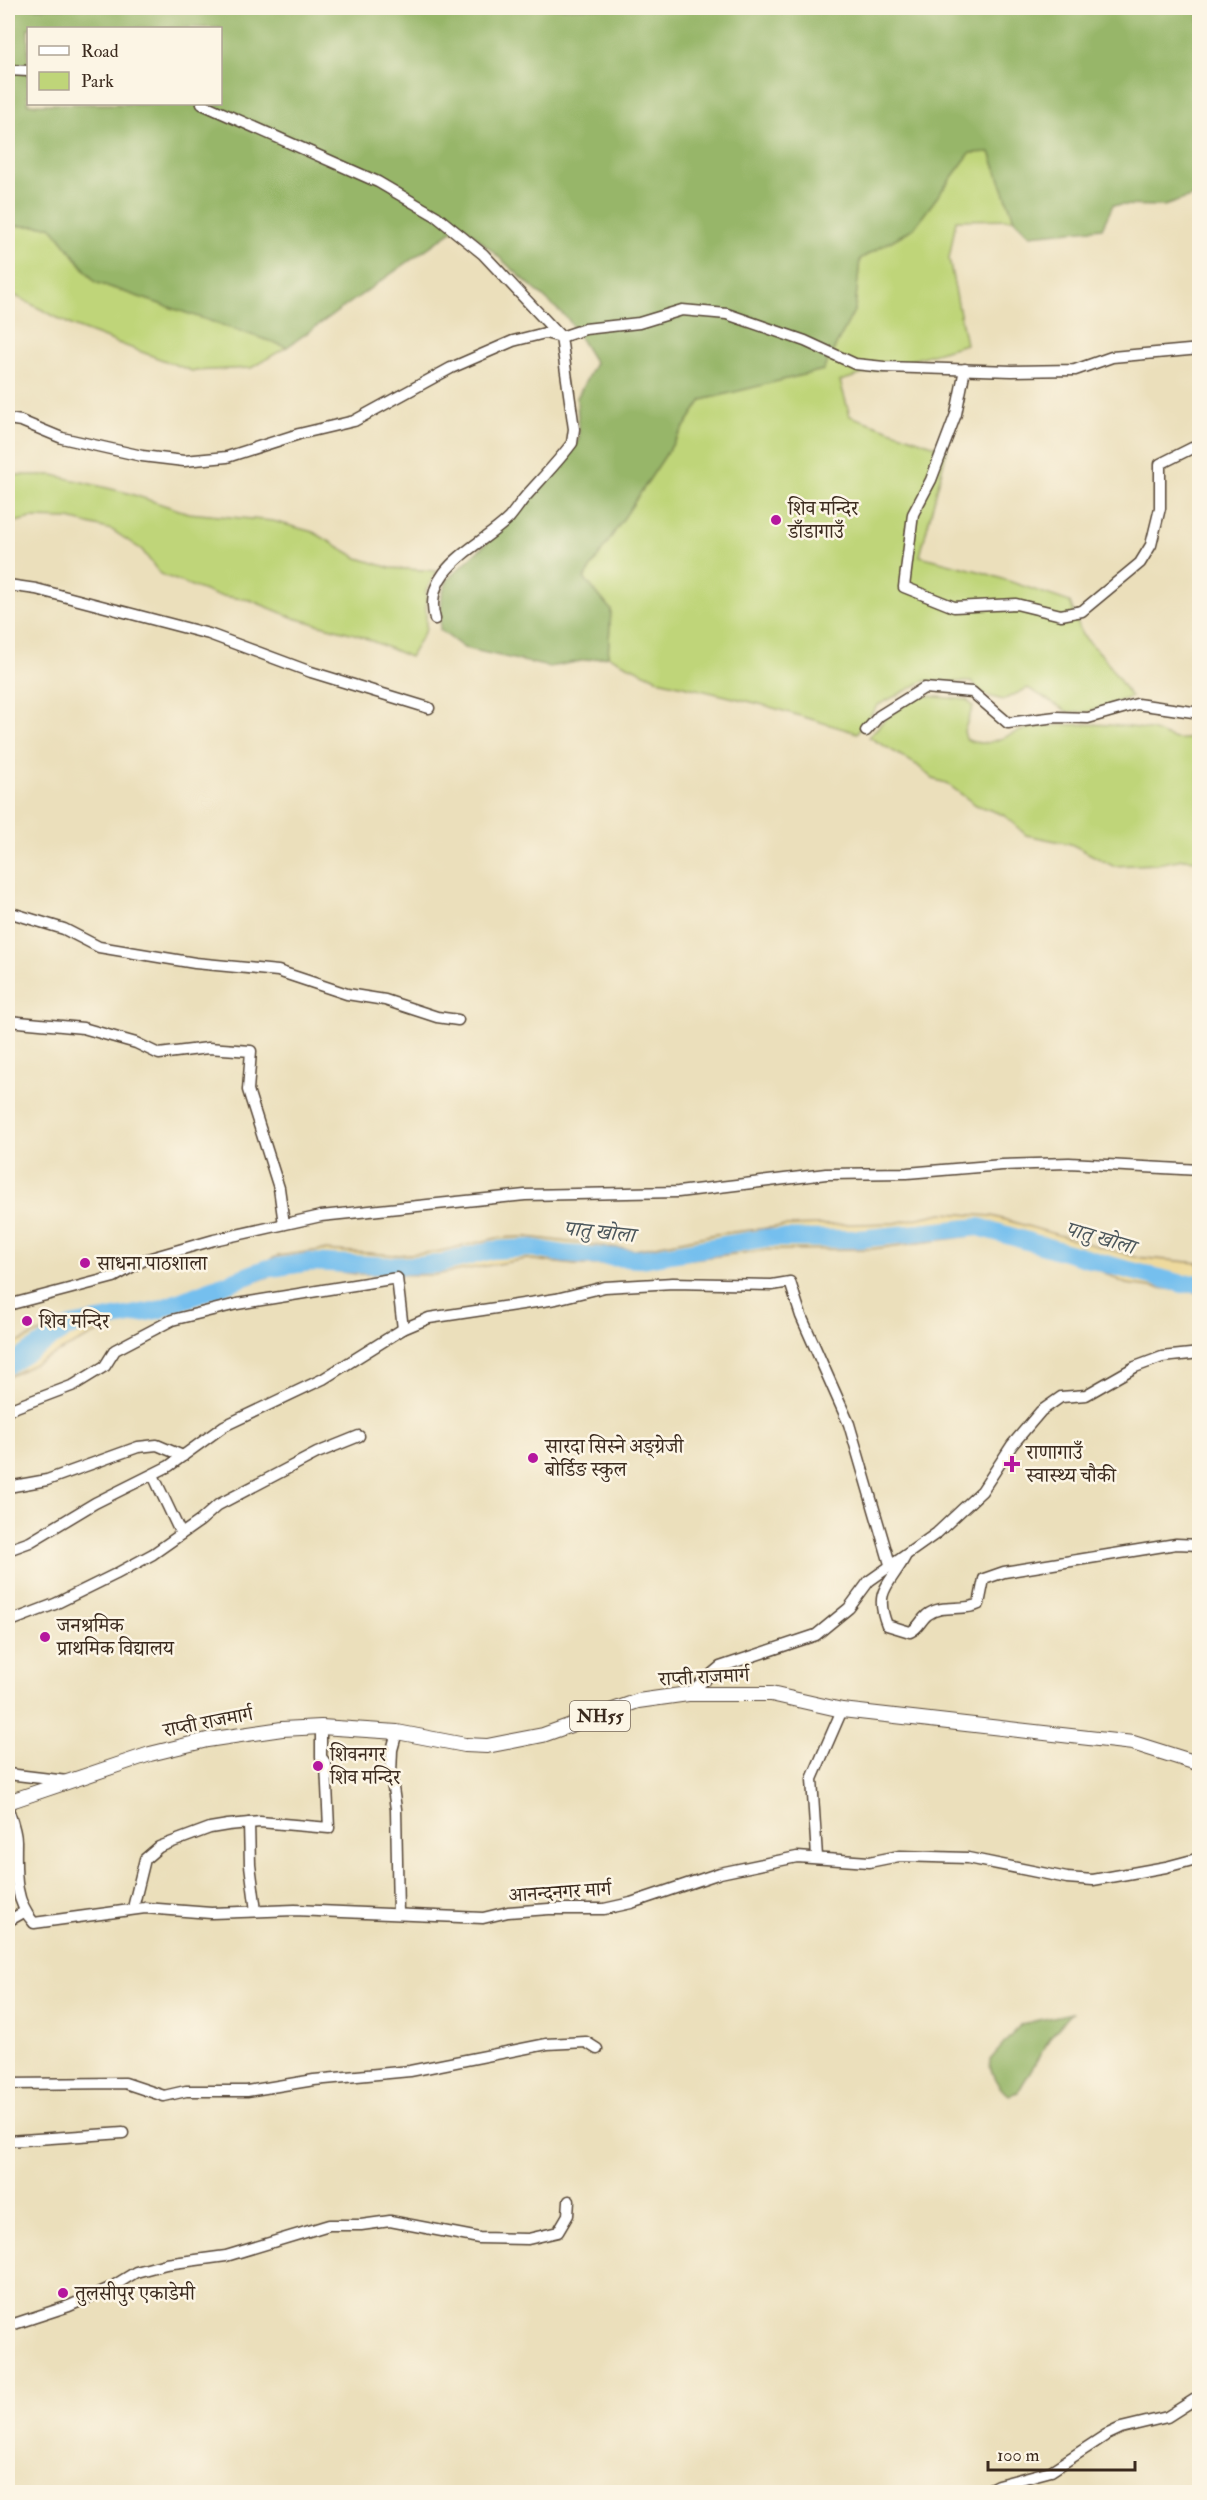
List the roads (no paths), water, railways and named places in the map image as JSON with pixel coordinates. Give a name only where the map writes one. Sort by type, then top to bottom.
[{"type":"main road","name":"राप्ती राजमार्ग","points":[[8,1802],[180,1745],[282,1729],[321,1726],[397,1732],[465,1745],[487,1746],[543,1736],[638,1701],[688,1694],[771,1694],[842,1710],[1133,1743],[1200,1764]]},
{"type":"street","points":[[8,70],[27,71]]},
{"type":"street","points":[[204,105],[378,182],[436,216],[500,271],[561,337],[574,429],[572,443],[508,518],[465,550],[444,575],[433,591],[432,609],[435,619]]},
{"type":"street","points":[[8,419],[21,421],[62,438],[142,456],[184,461],[228,457],[299,434],[354,420],[451,368],[513,342],[545,333],[561,337],[585,329],[639,323],[682,310],[727,314],[757,322],[855,364],[965,369],[1075,370],[1112,357],[1200,349]]},
{"type":"street","points":[[965,369],[956,414],[931,480],[913,514],[904,587],[954,607],[1016,604],[1061,615],[1082,611],[1095,604],[1140,563],[1151,545],[1160,508],[1160,464],[1200,444]]},
{"type":"street","points":[[8,585],[36,589],[209,633],[311,672],[429,708]]},
{"type":"street","points":[[866,730],[879,716],[924,688],[972,692],[1008,723],[1056,717],[1088,718],[1137,704],[1200,713]]},
{"type":"street","points":[[8,912],[64,929],[99,947],[212,966],[278,971],[347,994],[385,1000],[437,1017],[458,1020]]},
{"type":"street","points":[[8,1021],[84,1028],[136,1043],[159,1053],[208,1048],[251,1051],[248,1090],[279,1188],[284,1224]]},
{"type":"street","points":[[8,1305],[114,1277],[144,1260],[321,1216],[525,1195],[678,1192],[826,1174],[907,1173],[1002,1165],[1069,1163],[1161,1170],[1200,1170]]},
{"type":"street","points":[[8,1410],[74,1385],[105,1366],[115,1350],[172,1320],[237,1304],[397,1278],[403,1329]]},
{"type":"street","points":[[8,1550],[30,1542],[95,1503],[153,1474],[183,1456],[224,1426],[323,1379],[403,1329],[429,1318],[457,1312],[545,1301],[605,1287],[673,1283],[772,1285],[790,1282],[801,1316],[849,1425],[890,1564]]},
{"type":"street","points":[[688,1694],[720,1667],[816,1635],[849,1608],[868,1581],[937,1533],[982,1491],[1012,1445],[1030,1423],[1061,1396],[1086,1395],[1135,1366],[1162,1357],[1200,1353]]},
{"type":"street","points":[[8,1622],[55,1604],[116,1574],[153,1554],[218,1505],[317,1453],[359,1436]]},
{"type":"street","points":[[8,1487],[47,1480],[138,1447],[157,1445],[183,1456]]},
{"type":"street","points":[[153,1474],[181,1534]]},
{"type":"street","points":[[905,1557],[888,1581],[881,1596],[881,1611],[887,1625],[910,1632],[922,1624],[927,1616],[950,1607],[972,1607],[979,1604],[984,1579],[1004,1572],[1176,1544],[1200,1545]]},
{"type":"street","points":[[817,1857],[812,1779],[842,1710]]},
{"type":"street","points":[[133,1908],[145,1859],[159,1847],[210,1828],[249,1823],[329,1828],[326,1764],[321,1757],[321,1726]]},
{"type":"street","points":[[397,1732],[392,1750],[391,1774],[396,1809],[398,1913]]},
{"type":"street","points":[[8,1774],[71,1782]]},
{"type":"street","points":[[8,1809],[16,1840],[14,1856],[17,1888],[24,1912],[8,1922]]},
{"type":"street","points":[[249,1823],[256,1911]]},
{"type":"street","name":"आनन्दनगर मार्ग","points":[[24,1912],[34,1923],[112,1914],[133,1908],[211,1913],[256,1911],[398,1913],[483,1918],[508,1912],[604,1909],[631,1903],[720,1873],[797,1857],[869,1862],[899,1856],[968,1858],[1086,1880],[1166,1867],[1200,1858]]},
{"type":"street","points":[[8,2084],[125,2083],[164,2096],[186,2091],[247,2091],[314,2080],[410,2072],[547,2044],[586,2042],[597,2049]]},
{"type":"street","points":[[8,2141],[123,2133]]},
{"type":"street","points":[[8,2326],[69,2306],[110,2288],[136,2272],[166,2264],[226,2256],[329,2225],[361,2225],[390,2220],[479,2238],[528,2239],[558,2232],[568,2215],[570,2201]]},
{"type":"street","points":[[984,2493],[998,2485],[1051,2470],[1106,2435],[1121,2428],[1167,2417],[1200,2397]]},
{"type":"waterway","name":"पातु खोला","points":[[8,1365],[71,1326],[158,1310],[265,1269],[310,1262],[392,1266],[439,1264],[492,1250],[532,1248],[564,1254],[640,1259],[766,1238],[857,1239],[979,1227],[1183,1284],[1200,1283]]},
{"type":"place","name":"शिव मन्दिर डाँडागाउँ","points":[[776,520]]},
{"type":"place","name":"साधना पाठशाला","points":[[85,1263]]},
{"type":"place","name":"शिव मन्दिर","points":[[27,1321]]},
{"type":"place","name":"सारदा सिस्ने अङ्ग्रेजी बोर्डिङ स्कुल","points":[[533,1458]]},
{"type":"place","name":"राणागाउँ स्वास्थ्य चौकी","points":[[1012,1464]]},
{"type":"place","name":"जनश्रमिक प्राथमिक विद्यालय","points":[[45,1637]]},
{"type":"place","name":"शिवनगर शिव मन्दिर","points":[[318,1766]]},
{"type":"place","name":"तुलसीपुर एकाडेमी","points":[[63,2293]]}]
